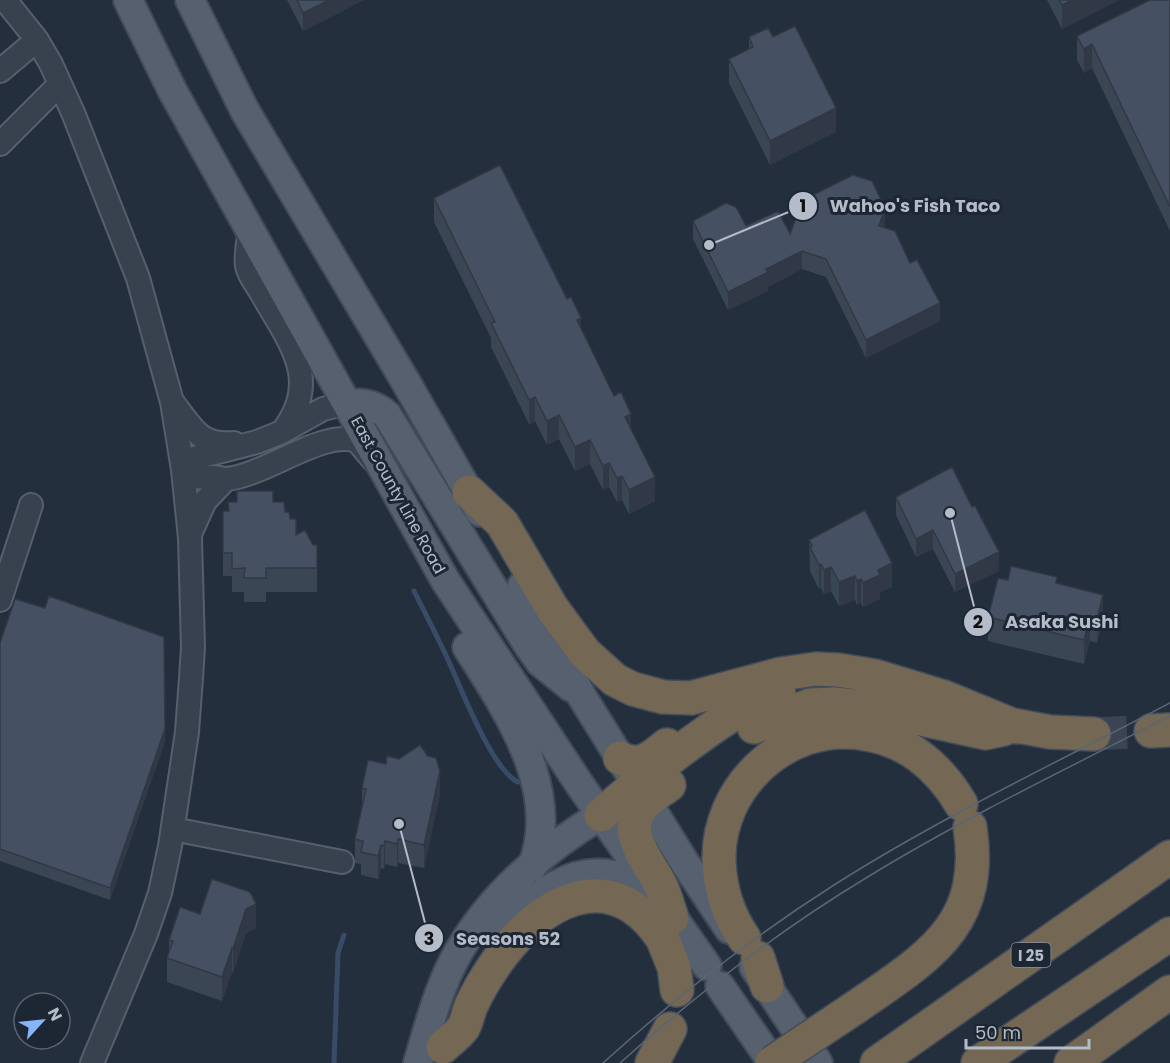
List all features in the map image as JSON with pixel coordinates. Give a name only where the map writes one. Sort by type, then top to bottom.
[{"type":"highway","points":[[469,492],[502,524],[552,608],[585,653],[609,675],[633,689],[663,697],[691,698],[781,674],[816,669],[838,670],[875,676],[944,697],[1017,727]]},
{"type":"highway","points":[[601,815],[634,781],[720,721],[747,705],[788,691],[818,687],[835,688],[924,705],[1017,727],[1050,732],[1094,734]]},
{"type":"highway","points":[[634,781],[751,728],[811,705],[861,706],[985,733],[1017,727]]},
{"type":"highway","points":[[752,958],[726,903],[720,881],[719,854],[722,830],[732,801],[752,772],[777,752],[808,739],[845,732],[873,735],[898,744],[922,758],[942,776],[965,815],[973,862],[966,901],[955,923],[931,952],[856,1007],[770,1059]]},
{"type":"highway","points":[[634,781],[636,839],[641,853],[659,883],[677,990]]},
{"type":"highway","name":"I 25","points":[[884,1058],[1170,856]]},
{"type":"highway","points":[[639,878],[667,928]]},
{"type":"highway","points":[[433,1058],[463,1028],[481,987],[512,944],[541,915],[568,900],[585,896],[610,897],[628,904],[653,925],[667,928]]},
{"type":"highway","points":[[978,1063],[1170,934]]},
{"type":"highway","points":[[1071,1063],[1170,992]]},
{"type":"highway","points":[[652,1063],[670,1029]]},
{"type":"main road","name":"East County Line Road","points":[[128,0],[172,90],[445,580],[601,815],[639,878]]},
{"type":"main road","points":[[190,0],[245,111],[469,492],[581,695],[634,781],[752,958],[809,1050]]},
{"type":"main road","points":[[347,403],[364,403],[387,415],[467,549],[528,645],[540,662],[581,695]]},
{"type":"main road","points":[[414,526],[422,574],[507,710],[527,753],[536,787],[539,816],[539,841],[532,867]]},
{"type":"main road","points":[[433,1058],[432,1012],[459,952],[476,925],[498,898],[532,867],[574,831],[601,815]]},
{"type":"main road","points":[[433,1058],[457,1006],[486,954],[504,931],[543,892],[569,879],[595,873],[626,879],[639,878]]},
{"type":"main road","points":[[667,928],[714,976],[770,1059]]},
{"type":"street","points":[[5,0],[37,40],[60,84],[138,278],[172,402],[183,470],[190,538],[192,668],[188,732],[173,829],[160,893],[146,934],[92,1063]]},
{"type":"street","points":[[0,70],[37,40]]},
{"type":"street","points":[[0,144],[60,84]]},
{"type":"street","points":[[250,230],[247,267],[300,364],[302,380],[297,403],[294,414],[282,432]]},
{"type":"street","points":[[172,402],[189,424],[207,441],[220,444],[257,442]]},
{"type":"street","points":[[183,470],[191,459],[257,442],[282,432],[323,409],[347,403]]},
{"type":"street","points":[[183,470],[196,479],[213,477],[226,479],[270,466],[325,441],[343,439],[357,441],[388,480]]},
{"type":"street","points":[[190,538],[201,508],[226,479]]},
{"type":"street","points":[[0,600],[31,505]]},
{"type":"street","points":[[173,829],[342,862]]},
{"type":"building","points":[[297,0],[329,0],[303,13]]},
{"type":"building","points":[[1059,0],[1072,0],[1062,5]]},
{"type":"building","points":[[1150,0],[1170,0],[1170,207],[1092,44],[1084,49],[1077,36]]},
{"type":"building","points":[[795,26],[836,108],[770,141],[729,59],[753,47],[749,37],[768,28],[773,37]]},
{"type":"building","points":[[500,165],[567,299],[571,297],[581,318],[577,320],[614,396],[621,392],[631,414],[625,417],[655,477],[629,490],[622,476],[617,478],[609,463],[603,466],[590,440],[575,447],[559,415],[547,421],[535,397],[529,400],[491,323],[495,322],[434,198]]},
{"type":"building","points":[[853,175],[872,181],[885,208],[879,226],[895,231],[910,263],[917,260],[940,303],[866,340],[826,259],[802,251],[766,269],[768,272],[728,292],[693,221],[726,203],[736,207],[746,226],[778,211],[790,234],[803,200]]},
{"type":"building","points":[[952,467],[972,507],[975,506],[999,552],[955,574],[933,530],[916,539],[896,497]]},
{"type":"building","points":[[237,491],[273,491],[273,502],[284,502],[285,512],[289,512],[290,519],[296,519],[296,535],[305,530],[313,545],[317,545],[317,568],[266,568],[266,578],[244,578],[245,568],[232,569],[232,553],[223,553],[223,511],[229,511],[228,502],[237,502]]},
{"type":"building","points":[[865,510],[892,563],[878,570],[880,575],[863,583],[861,579],[857,581],[855,576],[839,582],[831,567],[824,570],[821,564],[819,565],[809,540]]},
{"type":"building","points":[[1011,566],[1057,577],[1056,583],[1103,595],[1097,619],[1090,617],[1084,640],[988,617],[998,578],[1008,580]]},
{"type":"building","points":[[49,596],[164,637],[165,729],[110,888],[0,849],[0,643],[15,599],[45,608]]},
{"type":"building","points":[[420,745],[428,756],[436,758],[440,771],[424,845],[398,839],[397,844],[385,841],[384,846],[381,845],[378,856],[361,852],[363,841],[355,839],[366,789],[362,788],[368,760],[386,764],[387,756],[399,759]]},
{"type":"building","points":[[212,879],[250,892],[256,904],[246,909],[222,977],[167,958],[173,941],[169,940],[180,907],[200,914]]},
{"type":"waterway","points":[[414,591],[488,746],[508,775],[518,782]]},
{"type":"waterway","points":[[334,1063],[338,953],[344,935]]},
{"type":"tunnel","points":[[1094,734],[1151,731]]},
{"type":"tram line","points":[[603,1063],[715,969],[834,885],[958,813],[1170,703]]},
{"type":"tram line","points":[[620,1063],[738,965],[833,898],[978,814],[1170,716]]},
{"type":"place","name":"Wahoo's Fish Taco","points":[[709,245]]},
{"type":"place","name":"Asaka Sushi","points":[[950,513]]},
{"type":"place","name":"Seasons 52","points":[[399,824]]}]
